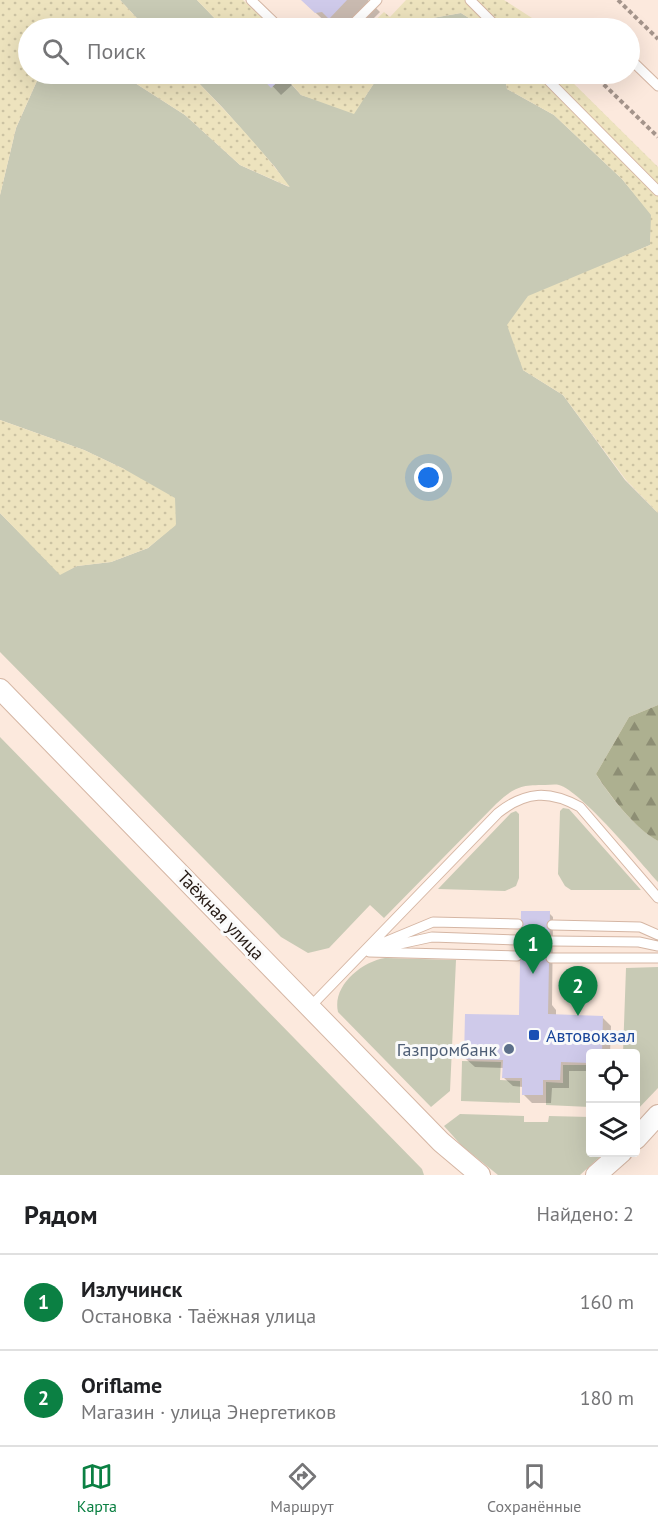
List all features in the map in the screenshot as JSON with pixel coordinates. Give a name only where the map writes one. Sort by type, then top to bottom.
[{"type":"street","name":"Таёжная улица","points":[[0,689],[441,1142]]},
{"type":"street","points":[[640,1135],[658,1115]]},
{"type":"street","points":[[441,1142],[463,1175]]},
{"type":"street","points":[[441,1142],[480,1175]]},
{"type":"street","points":[[596,1175],[617,1157]]},
{"type":"street","points":[[610,1175],[619,1157]]},
{"type":"lane","points":[[251,0],[270,18]]},
{"type":"lane","points":[[359,18],[377,0]]},
{"type":"lane","points":[[470,0],[488,18]]},
{"type":"lane","points":[[640,69],[658,86]]},
{"type":"lane","points":[[552,84],[658,191]]},
{"type":"lane","points":[[310,1007],[498,813],[512,802],[531,796],[545,795],[564,799],[579,807],[658,898]]},
{"type":"lane","points":[[363,952],[433,922],[518,924]]},
{"type":"lane","points":[[552,925],[640,927],[658,935]]},
{"type":"lane","points":[[363,952],[432,937],[518,940]]},
{"type":"lane","points":[[552,941],[639,942],[658,946]]},
{"type":"lane","points":[[363,952],[517,956]]},
{"type":"lane","points":[[551,957],[658,958]]},
{"type":"path","points":[[618,0],[636,18]]},
{"type":"path","points":[[640,21],[658,39]]},
{"type":"path","points":[[603,84],[658,136]]},
{"type":"green space","points":[[120,0],[197,0],[214,18],[137,18]]},
{"type":"green space","points":[[461,13],[469,18],[432,18]]},
{"type":"green space","points":[[36,84],[137,84],[185,115],[240,165],[289,187],[275,167],[200,84],[268,84],[271,87],[275,84],[291,84],[301,95],[327,103],[365,97],[373,84],[506,84],[507,89],[554,115],[622,179],[652,215],[650,245],[592,270],[523,370],[563,395],[625,480],[658,513],[658,705],[629,717],[596,774],[624,811],[658,841],[658,882],[610,828],[569,790],[559,785],[524,787],[508,794],[496,804],[384,918],[370,905],[329,948],[308,953],[281,937],[0,652],[0,513],[60,574],[77,566],[111,562],[148,548],[176,524],[124,469],[84,450],[0,420],[0,195],[16,128]]},
{"type":"green space","points":[[658,705],[658,841],[632,820],[596,774],[629,717]]},
{"type":"green space","points":[[0,737],[422,1169],[424,1175],[0,1175]]},
{"type":"green space","points":[[563,808],[569,809],[641,890],[571,890],[565,886],[558,874],[560,811]]},
{"type":"green space","points":[[516,811],[519,814],[519,878],[516,886],[505,891],[438,889],[511,813]]},
{"type":"green space","points":[[385,958],[456,960],[450,1091],[431,1107],[338,1012],[339,993],[350,977],[367,964]]},
{"type":"green space","points":[[658,967],[658,1088],[640,1107],[640,1049],[623,1049],[626,968]]},
{"type":"green space","points":[[462,1061],[501,1062],[500,1080],[520,1081],[520,1103],[461,1101]]},
{"type":"green space","points":[[563,1065],[586,1065],[586,1107],[546,1105],[546,1082],[563,1083]]},
{"type":"green space","points":[[460,1114],[524,1116],[524,1122],[548,1122],[549,1116],[586,1117],[586,1157],[600,1157],[580,1175],[498,1175],[462,1146],[444,1126]]},
{"type":"sand","points":[[0,0],[120,0],[137,18],[18,18],[18,84],[36,84],[16,128],[0,195]]},
{"type":"sand","points":[[197,0],[243,0],[262,18],[214,18]]},
{"type":"sand","points":[[406,0],[504,0],[532,18],[469,18],[461,13],[432,18],[378,18],[384,12],[390,17]]},
{"type":"sand","points":[[137,84],[199,84],[242,129],[290,187],[240,165],[185,115]]},
{"type":"sand","points":[[292,84],[374,84],[354,114],[301,95]]},
{"type":"sand","points":[[506,84],[574,84],[658,167],[658,513],[626,480],[563,395],[523,370],[507,325],[528,296],[650,245],[651,215],[622,179],[554,115],[507,89]]},
{"type":"sand","points":[[0,420],[84,450],[124,469],[175,498],[176,525],[148,548],[111,562],[77,566],[60,575],[0,513]]},
{"type":"building","points":[[301,0],[347,0],[330,18],[322,12],[315,13]]},
{"type":"building","name":"Автовокзал","points":[[521,911],[550,911],[548,1014],[603,1016],[602,1049],[586,1049],[586,1063],[561,1062],[560,1080],[543,1080],[543,1095],[522,1095],[522,1078],[502,1078],[503,1060],[464,1059],[465,1014],[519,1015]]},
{"type":"place","name":"Излучинск","points":[[533,974]]},
{"type":"place","name":"Oriflame","points":[[578,1016]]},
{"type":"place","name":"Автовокзал","points":[[534,1035]]},
{"type":"place","name":"Газпромбанк","points":[[509,1049]]}]
